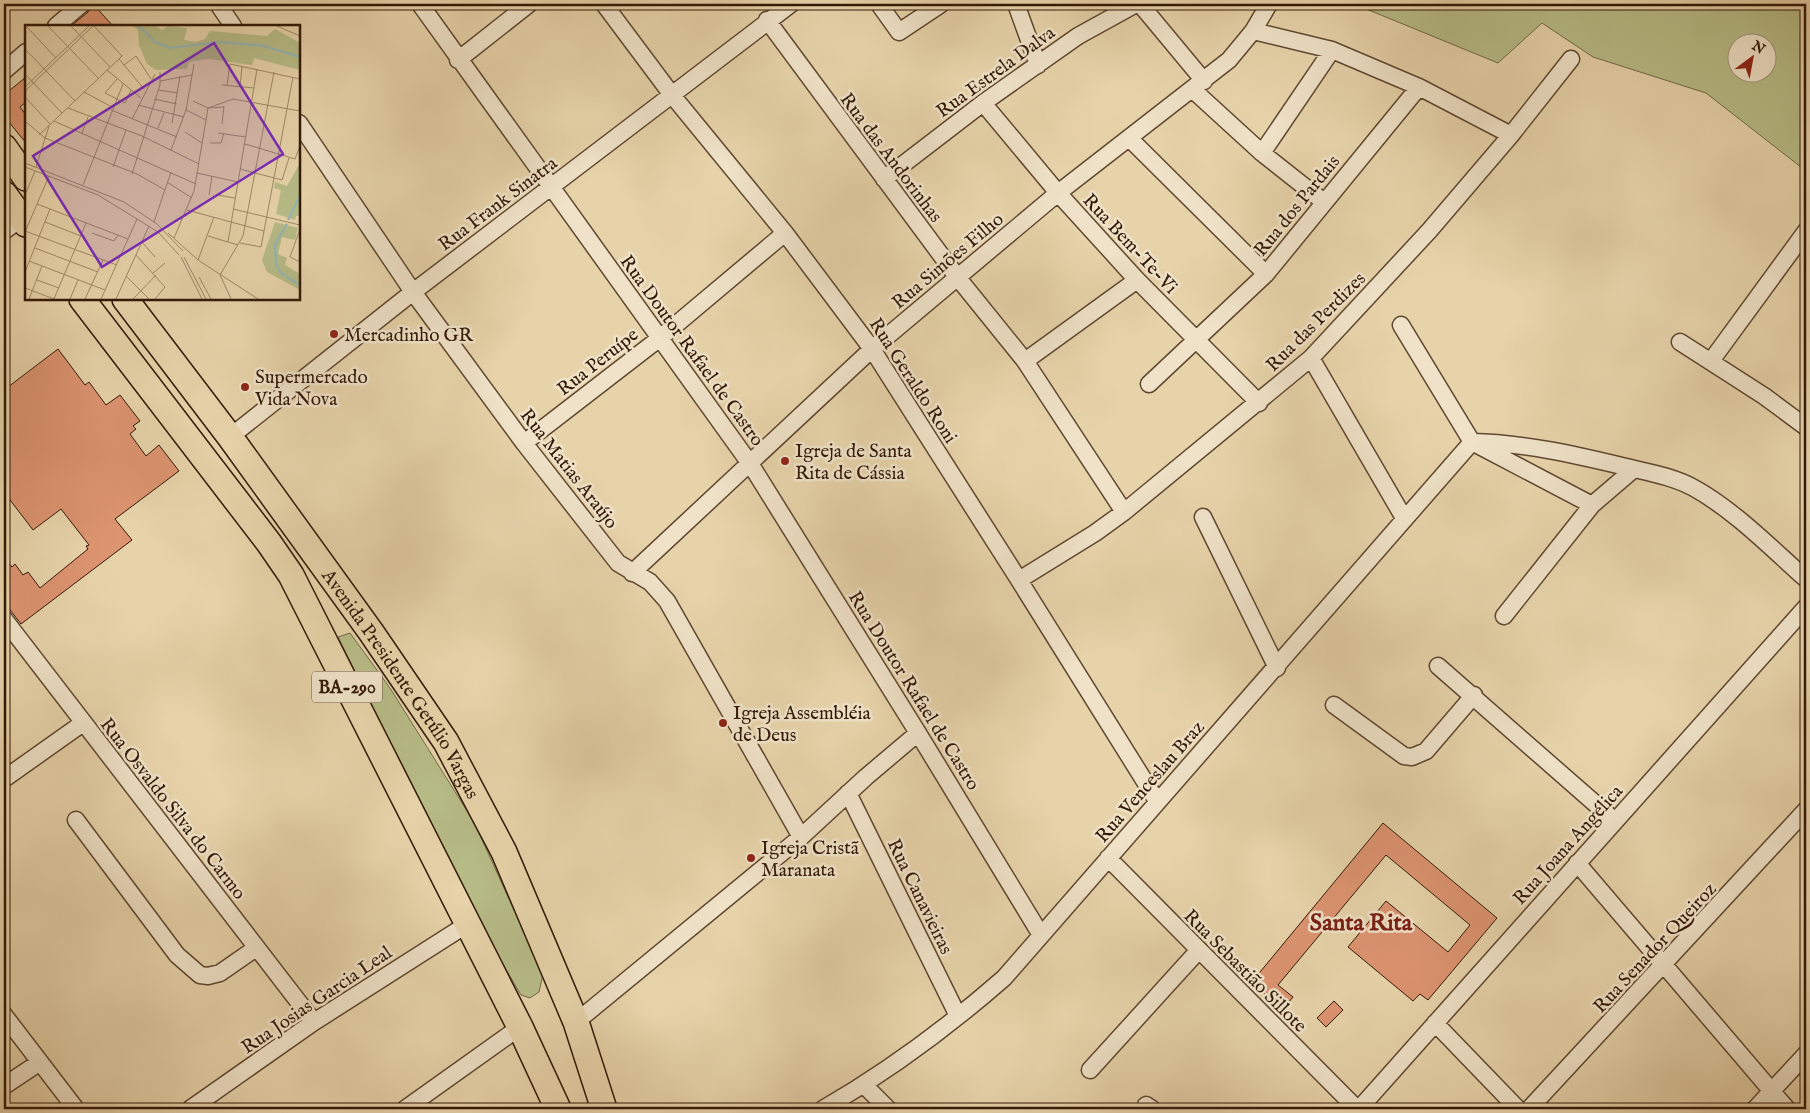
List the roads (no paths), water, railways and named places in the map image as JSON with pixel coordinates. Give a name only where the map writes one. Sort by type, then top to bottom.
[{"type":"main road","points":[[4,147],[25,177]]},
{"type":"main road","points":[[4,194],[17,225]]},
{"type":"main road","name":"Avenida Presidente Getúlio Vargas","points":[[83,300],[269,543],[291,575],[466,925],[520,1027],[558,1109]]},
{"type":"main road","name":"Avenida Presidente Getúlio Vargas","points":[[126,300],[230,438],[371,632],[446,742],[504,852],[576,1022],[604,1109]]},
{"type":"main road","points":[[106,330],[120,321],[124,321],[155,338]]},
{"type":"street","points":[[57,25],[82,4]]},
{"type":"street","points":[[218,4],[232,25]]},
{"type":"street","name":"Rua Doutor Rafael de Castro","points":[[420,4],[458,60],[552,187],[750,465],[918,732],[1041,935]]},
{"type":"street","points":[[458,60],[529,4]]},
{"type":"street","name":"Rua Geraldo Roni","points":[[604,4],[672,95],[785,233],[872,349],[1020,580],[1157,801]]},
{"type":"street","name":"Rua Frank Sinatra","points":[[230,438],[414,292],[672,95],[766,20],[791,4]]},
{"type":"street","points":[[879,4],[899,32],[941,4]]},
{"type":"street","points":[[1016,4],[1038,65]]},
{"type":"street","points":[[1099,4],[1103,20]]},
{"type":"street","name":"Rua Estrela Dalva","points":[[884,179],[983,103],[1103,20],[1136,4]]},
{"type":"street","points":[[1140,4],[1198,85],[1262,153],[1324,202]]},
{"type":"street","name":"Rua Simões Filho","points":[[632,573],[750,465],[872,349],[1058,193],[1229,60],[1253,31],[1269,4]]},
{"type":"street","name":"Rua das Andorinhas","points":[[766,20],[958,278],[1026,361],[1124,512]]},
{"type":"street","points":[[1253,31],[1332,50],[1419,87],[1511,135]]},
{"type":"street","points":[[1262,153],[1332,50]]},
{"type":"street","points":[[4,71],[25,53]]},
{"type":"street","name":"Rua das Perdizes","points":[[1020,580],[1096,533],[1124,512],[1312,358],[1429,231],[1511,135],[1570,60]]},
{"type":"street","name":"Rua dos Pardais","points":[[1149,384],[1197,341],[1266,274],[1419,87]]},
{"type":"street","name":"Rua Bem-Te-Vi","points":[[983,103],[1058,193],[1137,280],[1259,403]]},
{"type":"street","name":"Rua Matias Araújo","points":[[300,124],[414,292],[524,443],[618,563],[650,582],[667,601],[801,837]]},
{"type":"street","points":[[1129,138],[1266,274]]},
{"type":"street","points":[[1711,361],[1806,231]]},
{"type":"street","name":"Rua Peruípe","points":[[524,443],[660,338],[785,233]]},
{"type":"street","points":[[1026,361],[1137,280]]},
{"type":"street","points":[[1401,325],[1472,442],[1592,505]]},
{"type":"street","points":[[1680,342],[1805,425]]},
{"type":"street","points":[[1312,358],[1404,518]]},
{"type":"street","points":[[1472,442],[1504,443],[1566,453],[1668,477],[1694,488],[1725,510],[1806,579]]},
{"type":"street","name":"Rua Venceslau Braz","points":[[823,1109],[864,1085],[958,1016],[1004,978],[1157,801],[1277,668],[1404,518],[1472,442]]},
{"type":"street","points":[[1504,616],[1592,505],[1634,469]]},
{"type":"street","points":[[1203,516],[1277,668]]},
{"type":"street","name":"Rua Joana Angélica","points":[[1358,1109],[1806,607]]},
{"type":"street","name":"Rua Osvaldo Silva do Carmo","points":[[4,619],[314,1022]]},
{"type":"street","points":[[1438,666],[1474,695],[1615,821]]},
{"type":"street","points":[[1334,705],[1404,756],[1412,757],[1426,751],[1474,695]]},
{"type":"street","points":[[4,779],[83,723]]},
{"type":"street","points":[[576,1022],[801,837],[918,732]]},
{"type":"street","name":"Rua Canavieiras","points":[[848,793],[958,1016]]},
{"type":"street","name":"Rua Senador Queiroz","points":[[1529,1109],[1665,965],[1806,810]]},
{"type":"street","points":[[76,820],[177,955],[200,975],[208,976],[220,973],[256,948]]},
{"type":"street","name":"Rua Sebastião Sillote","points":[[1108,858],[1198,951],[1358,1109]]},
{"type":"street","points":[[1577,863],[1787,1109]]},
{"type":"street","name":"Rua Josias Garcia Leal","points":[[190,1109],[314,1022],[466,925]]},
{"type":"street","points":[[1090,1070],[1198,951]]},
{"type":"street","points":[[4,1015],[76,1109]]},
{"type":"street","points":[[1435,1023],[1518,1109]]},
{"type":"street","points":[[404,1109],[520,1027]]},
{"type":"street","points":[[1756,1109],[1806,1054]]},
{"type":"street","points":[[4,1086],[40,1062]]},
{"type":"street","points":[[864,1085],[888,1109]]},
{"type":"place","name":"Mercadinho GR","points":[[334,334]]},
{"type":"place","name":"Supermercado Vida Nova","points":[[245,387]]},
{"type":"place","name":"Igreja de Santa Rita de Cássia","points":[[785,461]]},
{"type":"place","name":"Igreja Assembléia de Deus","points":[[723,723]]},
{"type":"place","name":"Igreja Cristã Maranata","points":[[751,858]]},
{"type":"district","name":"Santa Rita","points":[[1361,922]]}]
